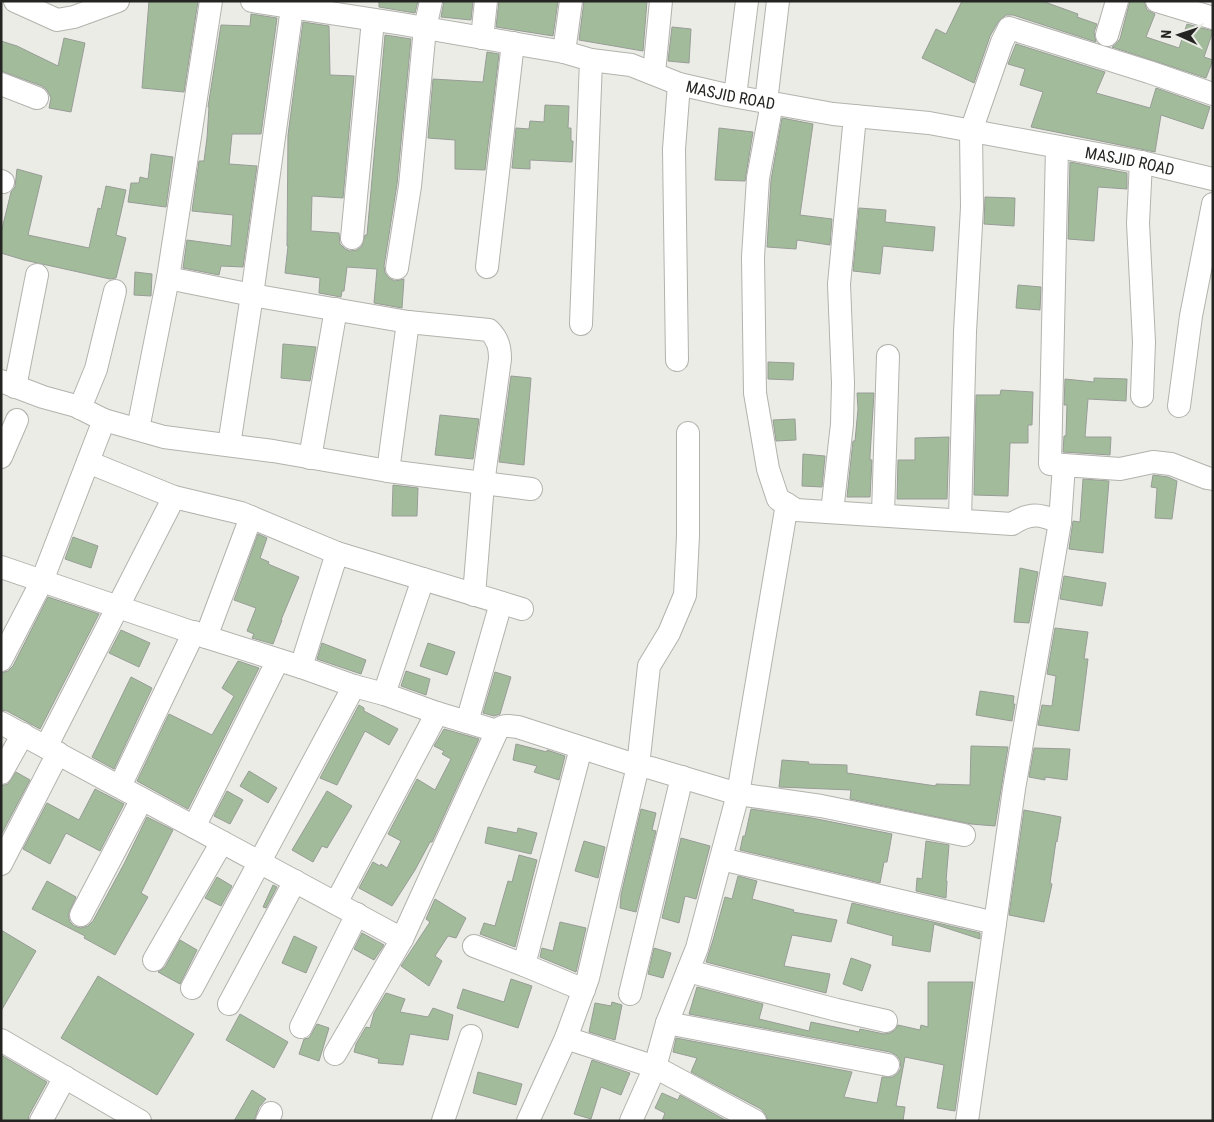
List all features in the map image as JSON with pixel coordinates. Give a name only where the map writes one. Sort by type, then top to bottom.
[{"type":"street","points":[[25,4],[56,20],[74,17],[118,1]]},
{"type":"street","points":[[138,429],[168,278],[211,1]]},
{"type":"street","name":"MASJID ROAD","points":[[252,1],[292,8],[342,8],[373,20],[564,52],[591,60],[631,65],[679,84],[735,96],[833,114],[928,123],[1141,162],[1213,179]]},
{"type":"street","points":[[397,268],[410,186],[425,28],[431,1]]},
{"type":"street","points":[[482,38],[486,1]]},
{"type":"street","points":[[564,52],[571,1]]},
{"type":"street","points":[[654,73],[661,1]]},
{"type":"street","points":[[735,96],[747,1]]},
{"type":"street","points":[[778,1],[769,102],[758,178],[753,257],[755,393],[768,469],[778,499],[796,510],[883,514],[1012,524],[1023,517],[1044,515],[1060,522]]},
{"type":"street","points":[[1107,35],[1118,1]]},
{"type":"street","points":[[1157,1],[1213,18]]},
{"type":"street","points":[[229,446],[292,8]]},
{"type":"street","points":[[352,238],[373,20]]},
{"type":"street","points":[[960,519],[965,332],[972,207],[971,131],[1002,42],[1009,28],[1213,94]]},
{"type":"street","points":[[487,267],[513,43]]},
{"type":"street","points":[[581,324],[591,60]]},
{"type":"street","points":[[1,84],[37,98]]},
{"type":"street","points":[[677,360],[674,149],[679,84]]},
{"type":"street","points":[[832,512],[842,424],[843,383],[838,284],[855,116]]},
{"type":"street","points":[[1057,147],[1050,464],[1120,468],[1153,462],[1171,464],[1213,479]]},
{"type":"street","points":[[1141,162],[1138,223],[1144,342],[1142,396]]},
{"type":"street","points":[[1179,406],[1191,316],[1213,204]]},
{"type":"street","points":[[37,275],[8,384],[80,408],[104,420],[164,437],[388,471],[531,489]]},
{"type":"street","points":[[168,278],[408,322],[489,330],[496,337],[500,348],[500,359],[483,484],[474,595]]},
{"type":"street","points":[[80,408],[96,369],[115,292]]},
{"type":"street","points":[[310,458],[336,309]]},
{"type":"street","points":[[388,471],[408,322]]},
{"type":"street","points":[[883,514],[888,356]]},
{"type":"street","points":[[1,457],[17,420]]},
{"type":"street","points":[[1,660],[42,581],[104,420]]},
{"type":"street","points":[[528,1121],[566,1038],[584,990],[638,766],[649,666],[669,633],[685,595],[688,536],[688,433]]},
{"type":"street","points":[[88,462],[174,497],[241,513],[337,553],[511,606],[467,722]]},
{"type":"street","points":[[967,1121],[1014,789],[1060,522],[1064,465]]},
{"type":"street","points":[[1,864],[117,607],[174,497]]},
{"type":"street","points":[[631,1121],[655,1067],[668,1023],[697,948],[738,794],[786,504]]},
{"type":"street","points":[[120,786],[200,635],[251,517]]},
{"type":"street","points":[[301,667],[337,553]]},
{"type":"street","points":[[1,567],[354,686],[497,731]]},
{"type":"street","points":[[384,694],[423,579]]},
{"type":"street","points":[[194,827],[278,660]]},
{"type":"street","points":[[192,988],[354,686]]},
{"type":"street","points":[[336,903],[437,713]]},
{"type":"street","points":[[1,722],[402,939]]},
{"type":"street","points":[[335,1054],[402,939],[497,731],[501,727],[518,727],[638,766],[651,768],[738,794],[821,806],[964,835]]},
{"type":"street","points":[[1,773],[23,734]]},
{"type":"street","points":[[524,965],[581,748]]},
{"type":"street","points":[[630,994],[682,777]]},
{"type":"street","points":[[80,915],[142,799]]},
{"type":"street","points":[[154,960],[222,842]]},
{"type":"street","points":[[721,859],[996,923]]},
{"type":"street","points":[[229,1004],[295,881]]},
{"type":"street","points":[[301,1027],[357,914]]},
{"type":"street","points":[[474,946],[584,990]]},
{"type":"street","points":[[688,972],[886,1021]]},
{"type":"street","points":[[668,1023],[888,1065]]},
{"type":"street","points":[[443,1121],[471,1036]]},
{"type":"street","points":[[566,1038],[655,1067],[732,1115],[755,1121]]},
{"type":"street","points":[[3,1045],[65,1078],[134,1119]]},
{"type":"street","points":[[41,1121],[65,1078]]},
{"type":"building","points":[[149,1],[198,1],[184,92],[142,88]]},
{"type":"building","points":[[379,1],[418,1],[415,13],[379,7]]},
{"type":"building","points":[[444,1],[473,1],[471,20],[441,17]]},
{"type":"building","points":[[499,1],[558,1],[553,36],[496,27]]},
{"type":"building","points":[[584,1],[647,1],[643,51],[579,40]]},
{"type":"building","points":[[962,1],[1042,1],[1078,14],[1077,17],[1097,24],[1094,32],[1096,42],[1013,15],[1006,15],[998,22],[990,36],[974,83],[922,58],[936,29],[946,34]]},
{"type":"building","points":[[1130,1],[1144,1],[1147,10],[1155,14],[1146,37],[1179,48],[1187,24],[1213,31],[1204,57],[1213,60],[1206,78],[1112,47],[1120,39]]},
{"type":"building","points":[[251,14],[277,18],[261,134],[232,134],[229,164],[257,166],[243,267],[221,266],[219,275],[183,268],[187,240],[231,246],[233,215],[192,211],[199,161],[204,161],[208,107],[221,25],[250,26]]},
{"type":"building","points":[[303,22],[329,26],[330,75],[354,76],[343,198],[312,196],[311,231],[339,233],[340,244],[350,251],[357,250],[362,246],[365,235],[367,235],[385,35],[411,39],[397,184],[384,266],[385,273],[389,278],[395,281],[404,279],[402,308],[374,303],[377,269],[347,267],[344,291],[342,291],[341,297],[319,293],[320,278],[285,273],[288,246],[288,135]]},
{"type":"building","points":[[672,27],[691,29],[689,63],[668,61]]},
{"type":"building","points":[[64,38],[85,43],[71,112],[49,108],[51,98],[47,90],[42,86],[1,71],[1,41],[17,46],[58,66]]},
{"type":"building","points":[[1016,44],[1105,72],[1096,93],[1150,108],[1156,88],[1210,107],[1203,129],[1161,115],[1155,152],[1031,127],[1043,92],[1020,85],[1025,69],[1008,64]]},
{"type":"building","points":[[487,52],[499,54],[485,170],[455,169],[455,140],[428,138],[433,79],[483,82]]},
{"type":"building","points":[[545,105],[569,106],[568,128],[571,128],[571,141],[573,141],[572,162],[530,160],[530,169],[512,168],[516,128],[529,129],[530,121],[544,122]]},
{"type":"building","points":[[782,118],[813,124],[800,215],[832,219],[830,245],[797,240],[796,249],[767,247],[771,180]]},
{"type":"building","points":[[719,128],[753,132],[745,181],[715,180]]},
{"type":"building","points":[[151,154],[173,157],[166,207],[128,202],[131,183],[139,183],[140,177],[148,179]]},
{"type":"building","points":[[1070,162],[1127,173],[1127,189],[1098,187],[1094,241],[1068,239]]},
{"type":"building","points":[[17,169],[42,176],[28,235],[89,248],[98,208],[101,209],[106,186],[126,190],[116,235],[126,238],[116,278],[110,279],[1,253],[1,233],[11,192],[15,187]]},
{"type":"building","points":[[985,197],[1015,198],[1014,226],[984,224]]},
{"type":"building","points":[[859,208],[886,210],[885,222],[935,227],[933,251],[883,246],[880,274],[853,271]]},
{"type":"building","points":[[135,272],[152,274],[151,296],[134,295]]},
{"type":"building","points":[[1018,285],[1041,287],[1040,310],[1016,308]]},
{"type":"building","points":[[283,344],[316,347],[310,381],[281,378]]},
{"type":"building","points":[[768,362],[794,363],[793,380],[768,379]]},
{"type":"building","points":[[511,376],[531,378],[524,465],[499,462]]},
{"type":"building","points":[[1094,378],[1127,379],[1126,401],[1088,399],[1085,437],[1111,437],[1110,455],[1063,452],[1064,436],[1066,436],[1067,405],[1064,405],[1065,379],[1094,382]]},
{"type":"building","points":[[1001,390],[1033,392],[1032,425],[1028,425],[1028,443],[1010,443],[1008,496],[974,495],[976,395],[1000,395]]},
{"type":"building","points":[[857,393],[874,393],[870,456],[870,460],[872,460],[870,497],[847,497],[853,441],[855,441],[858,409]]},
{"type":"building","points":[[440,415],[479,419],[473,459],[435,455]]},
{"type":"building","points":[[795,419],[796,440],[776,441],[773,420]]},
{"type":"building","points":[[949,437],[947,499],[897,499],[898,460],[915,460],[915,438]]},
{"type":"building","points":[[803,454],[825,456],[822,487],[802,486]]},
{"type":"building","points":[[1153,475],[1168,477],[1177,481],[1172,519],[1155,518],[1157,488],[1151,487]]},
{"type":"building","points":[[1083,479],[1109,481],[1103,553],[1069,549],[1073,521],[1080,522]]},
{"type":"building","points":[[393,485],[418,488],[417,516],[392,516]]},
{"type":"building","points":[[258,534],[267,538],[260,558],[269,562],[268,564],[299,577],[273,644],[252,638],[254,634],[247,631],[256,608],[234,600]]},
{"type":"building","points":[[73,537],[98,546],[91,568],[65,559]]},
{"type":"building","points":[[1020,568],[1038,572],[1029,623],[1014,622]]},
{"type":"building","points":[[1064,576],[1106,583],[1102,606],[1060,599]]},
{"type":"building","points":[[48,597],[99,614],[40,729],[7,711],[1,710],[1,673],[8,671],[13,666]]},
{"type":"building","points":[[1055,628],[1088,632],[1084,659],[1088,659],[1079,731],[1038,725],[1042,705],[1052,706],[1056,676],[1047,674]]},
{"type":"building","points":[[121,630],[150,643],[139,667],[109,653]]},
{"type":"building","points":[[322,643],[366,660],[361,674],[317,659]]},
{"type":"building","points":[[428,643],[455,652],[447,675],[420,666]]},
{"type":"building","points":[[238,661],[259,668],[188,809],[137,781],[169,714],[212,735],[234,696],[222,688]]},
{"type":"building","points":[[406,671],[430,679],[426,695],[401,686]]},
{"type":"building","points":[[495,672],[511,677],[500,714],[494,716],[483,713]]},
{"type":"building","points":[[131,677],[152,688],[114,769],[92,757]]},
{"type":"building","points":[[980,691],[1014,696],[1013,704],[1015,704],[1012,721],[976,715]]},
{"type":"building","points":[[359,705],[364,708],[364,711],[398,729],[389,745],[365,731],[337,785],[320,778]]},
{"type":"building","points":[[444,729],[479,739],[432,842],[430,842],[392,906],[359,888],[373,862],[387,868],[401,841],[388,834],[417,779],[435,790],[451,759],[442,754],[444,751],[434,746]]},
{"type":"building","points":[[516,744],[547,752],[547,750],[565,756],[559,780],[534,772],[537,766],[513,760]]},
{"type":"building","points":[[971,746],[1008,747],[995,826],[971,824],[850,799],[851,790],[779,787],[782,760],[809,762],[808,764],[847,765],[847,773],[936,786],[936,784],[970,785]]},
{"type":"building","points":[[1034,748],[1070,749],[1067,780],[1045,777],[1045,780],[1029,777]]},
{"type":"building","points":[[249,771],[277,788],[268,803],[240,786]]},
{"type":"building","points":[[16,772],[30,780],[1,835],[1,786],[8,784]]},
{"type":"building","points":[[95,789],[124,804],[100,851],[66,833],[50,864],[23,849],[47,803],[79,820]]},
{"type":"building","points":[[227,791],[243,800],[230,824],[214,816]]},
{"type":"building","points":[[327,791],[352,806],[327,848],[322,846],[313,862],[292,850]]},
{"type":"building","points":[[641,809],[656,813],[652,830],[656,831],[636,912],[620,908],[621,895]]},
{"type":"building","points":[[751,809],[812,818],[892,834],[887,862],[884,862],[880,883],[740,850]]},
{"type":"building","points":[[1024,810],[1061,817],[1050,883],[1052,884],[1044,922],[1009,915]]},
{"type":"building","points":[[147,817],[173,830],[141,893],[148,897],[115,955],[84,938],[85,936],[32,909],[47,881],[76,897],[68,915],[70,922],[74,926],[81,928],[88,926],[93,921],[124,864]]},
{"type":"building","points":[[488,827],[517,833],[518,828],[537,833],[531,854],[485,843]]},
{"type":"building","points":[[681,838],[710,846],[696,899],[685,896],[679,923],[662,918]]},
{"type":"building","points":[[584,841],[605,847],[598,878],[575,871]]},
{"type":"building","points":[[926,841],[949,845],[946,898],[916,891],[917,878],[922,879]]},
{"type":"building","points":[[519,855],[537,860],[515,947],[480,934],[484,923],[495,926],[508,881],[512,882]]},
{"type":"building","points":[[738,876],[757,881],[752,899],[794,910],[793,912],[837,920],[831,942],[792,935],[784,966],[830,974],[826,993],[706,962],[725,897],[732,899]]},
{"type":"building","points":[[217,877],[232,886],[221,906],[205,898]]},
{"type":"building","points":[[273,885],[277,887],[266,908],[263,907]]},
{"type":"building","points":[[435,899],[466,918],[456,938],[448,936],[435,956],[442,961],[429,986],[401,966],[430,922],[426,919]]},
{"type":"building","points":[[852,903],[980,933],[980,939],[934,924],[930,952],[892,945],[893,936],[847,923]]},
{"type":"building","points":[[560,922],[586,928],[576,972],[540,957],[542,948],[553,951]]},
{"type":"building","points":[[1,930],[36,951],[1,1011]]},
{"type":"building","points":[[362,933],[384,945],[374,960],[354,949]]},
{"type":"building","points":[[294,936],[317,947],[306,973],[282,963]]},
{"type":"building","points":[[180,940],[197,950],[180,984],[158,972],[165,967]]},
{"type":"building","points":[[654,948],[671,953],[663,978],[648,974]]},
{"type":"building","points":[[851,958],[871,965],[862,991],[843,984]]},
{"type":"building","points":[[98,976],[194,1034],[157,1095],[61,1038]]},
{"type":"building","points":[[511,979],[532,986],[518,1028],[457,1008],[463,989],[504,1002]]},
{"type":"building","points":[[928,982],[973,982],[955,1111],[937,1108],[944,1065],[905,1057],[896,1106],[905,1107],[903,1121],[768,1121],[761,1109],[691,1072],[697,1058],[673,1052],[676,1038],[852,1072],[844,1097],[877,1103],[882,1077],[893,1077],[901,1068],[900,1060],[896,1055],[890,1052],[689,1014],[697,987],[763,1004],[759,1019],[809,1031],[811,1022],[859,1032],[860,1029],[884,1034],[895,1030],[898,1025],[920,1030],[921,1025],[928,1027]]},
{"type":"building","points":[[386,993],[405,999],[400,1012],[428,1017],[433,1008],[453,1015],[448,1040],[410,1034],[403,1065],[378,1063],[379,1059],[354,1052],[356,1044],[366,1027],[370,1028],[374,1013]]},
{"type":"building","points":[[612,1002],[622,1005],[615,1040],[589,1032],[595,1003],[611,1006]]},
{"type":"building","points":[[240,1014],[288,1042],[274,1068],[226,1040]]},
{"type":"building","points":[[317,1024],[329,1028],[319,1061],[299,1054],[304,1039],[309,1038]]},
{"type":"building","points":[[1,1055],[47,1082],[29,1115],[28,1121],[1,1121]]},
{"type":"building","points":[[592,1060],[630,1073],[621,1095],[601,1087],[591,1119],[574,1114]]},
{"type":"building","points":[[478,1072],[522,1084],[516,1105],[473,1093]]},
{"type":"building","points":[[252,1090],[266,1099],[259,1107],[254,1121],[234,1121]]},
{"type":"building","points":[[662,1093],[678,1100],[680,1095],[727,1121],[662,1121],[665,1113],[655,1108]]}]
